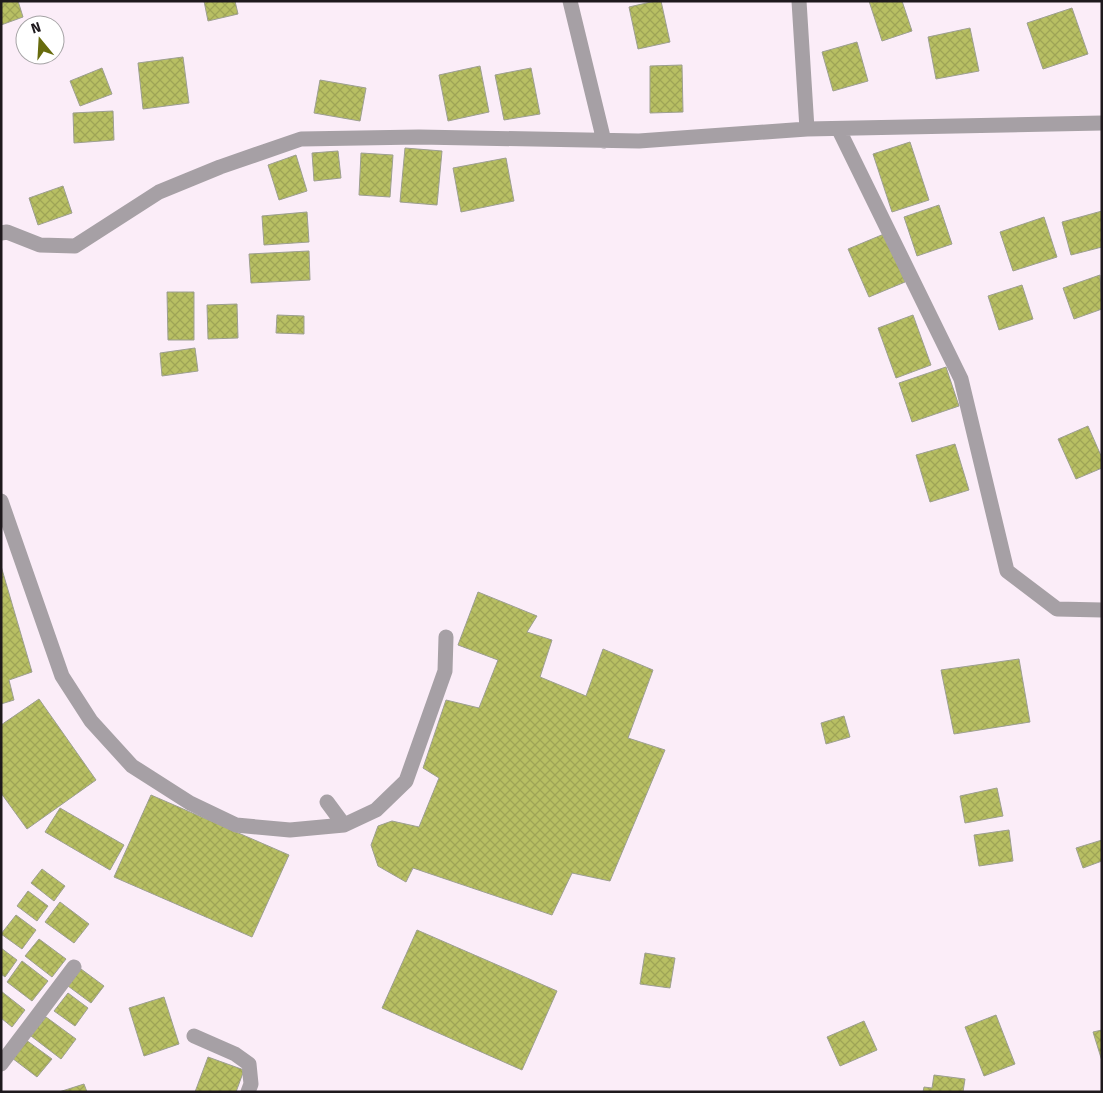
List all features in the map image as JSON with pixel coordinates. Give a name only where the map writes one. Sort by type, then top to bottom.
[{"type":"street","points":[[570,1],[604,141]]},
{"type":"street","points":[[799,1],[806,129]]},
{"type":"street","points":[[1,233],[7,232],[40,245],[75,246],[159,192],[220,167],[301,139],[419,137],[639,141],[806,129],[840,130],[1102,123]]},
{"type":"street","points":[[840,130],[961,379],[1007,571],[1057,609],[1102,610]]},
{"type":"street","points":[[1,501],[62,676],[91,721],[132,766],[190,803],[236,825],[290,830],[344,825],[376,810],[406,780],[446,671],[446,637]]},
{"type":"street","points":[[327,802],[344,825]]},
{"type":"street","points":[[1,1064],[74,968]]},
{"type":"street","points":[[194,1036],[234,1054],[248,1064],[251,1084],[248,1092]]},
{"type":"building","points":[[1,1],[18,1],[22,15],[15,15],[15,20],[1,25]]},
{"type":"building","points":[[204,1],[235,1],[238,14],[208,21]]},
{"type":"building","points":[[661,1],[670,42],[638,49],[629,7]]},
{"type":"building","points":[[869,1],[902,1],[912,31],[882,41]]},
{"type":"building","points":[[1072,8],[1088,54],[1043,69],[1027,23]]},
{"type":"building","points":[[970,28],[979,71],[936,79],[928,37]]},
{"type":"building","points":[[857,42],[868,81],[833,91],[822,52]]},
{"type":"building","points":[[183,57],[189,103],[143,109],[138,63]]},
{"type":"building","points":[[682,65],[683,112],[650,113],[650,66]]},
{"type":"building","points":[[480,66],[489,112],[448,121],[439,75]]},
{"type":"building","points":[[102,68],[112,94],[80,106],[70,81]]},
{"type":"building","points":[[531,68],[540,114],[504,120],[495,75]]},
{"type":"building","points":[[320,80],[366,88],[360,121],[314,113]]},
{"type":"building","points":[[113,111],[114,140],[74,143],[73,113]]},
{"type":"building","points":[[910,142],[929,200],[892,212],[873,154]]},
{"type":"building","points":[[405,148],[442,151],[437,205],[400,202]]},
{"type":"building","points":[[338,151],[341,178],[314,181],[312,153]]},
{"type":"building","points":[[361,153],[393,155],[390,197],[359,195]]},
{"type":"building","points":[[296,155],[307,191],[279,200],[268,165]]},
{"type":"building","points":[[506,158],[514,201],[461,212],[453,168]]},
{"type":"building","points":[[63,186],[72,213],[38,225],[29,198]]},
{"type":"building","points":[[939,205],[952,244],[917,256],[904,217]]},
{"type":"building","points":[[1102,211],[1102,247],[1071,255],[1062,222]]},
{"type":"building","points":[[307,212],[309,242],[264,245],[262,216]]},
{"type":"building","points":[[1044,217],[1057,257],[1013,271],[1000,232]]},
{"type":"building","points":[[884,234],[905,282],[869,297],[848,249]]},
{"type":"building","points":[[309,251],[310,280],[251,283],[249,254]]},
{"type":"building","points":[[1100,275],[1102,309],[1074,319],[1063,288]]},
{"type":"building","points":[[1022,285],[1033,319],[999,330],[988,296]]},
{"type":"building","points":[[167,292],[194,292],[194,340],[168,340]]},
{"type":"building","points":[[237,304],[238,338],[208,339],[207,305]]},
{"type":"building","points":[[277,315],[304,316],[304,334],[276,333]]},
{"type":"building","points":[[913,315],[931,365],[896,378],[878,328]]},
{"type":"building","points":[[195,348],[198,371],[162,376],[160,353]]},
{"type":"building","points":[[946,367],[959,406],[912,422],[899,383]]},
{"type":"building","points":[[1088,426],[1102,458],[1102,468],[1076,479],[1058,439]]},
{"type":"building","points":[[955,444],[969,490],[930,502],[916,455]]},
{"type":"building","points":[[1,566],[32,672],[9,680],[14,700],[1,704]]},
{"type":"building","points":[[478,592],[537,616],[527,632],[552,640],[540,677],[586,696],[603,649],[653,670],[628,738],[665,750],[610,881],[572,873],[552,915],[413,868],[406,882],[378,866],[371,845],[378,826],[392,821],[419,827],[439,778],[423,768],[446,700],[479,708],[498,660],[458,645]]},
{"type":"building","points":[[1019,659],[1030,722],[954,734],[941,670]]},
{"type":"building","points":[[39,699],[96,780],[27,829],[1,793],[1,725]]},
{"type":"building","points":[[844,716],[850,737],[826,744],[821,723]]},
{"type":"building","points":[[997,788],[1003,816],[965,823],[960,796]]},
{"type":"building","points":[[151,795],[289,855],[252,937],[114,877]]},
{"type":"building","points":[[60,808],[124,845],[110,870],[45,832]]},
{"type":"building","points":[[1009,830],[1013,861],[979,866],[974,835]]},
{"type":"building","points":[[1102,840],[1102,861],[1083,868],[1076,848]]},
{"type":"building","points":[[42,869],[65,886],[54,901],[31,883]]},
{"type":"building","points":[[28,891],[48,906],[37,921],[17,906]]},
{"type":"building","points":[[60,902],[89,924],[74,943],[45,922]]},
{"type":"building","points":[[16,915],[36,930],[22,949],[1,934]]},
{"type":"building","points":[[417,930],[557,991],[522,1070],[382,1008]]},
{"type":"building","points":[[39,939],[66,959],[52,977],[25,956]]},
{"type":"building","points":[[1,948],[17,960],[5,977],[1,974]]},
{"type":"building","points":[[645,953],[675,958],[670,988],[640,984]]},
{"type":"building","points":[[22,961],[48,981],[32,1001],[7,982]]},
{"type":"building","points":[[81,969],[104,986],[91,1003],[68,986]]},
{"type":"building","points":[[1,991],[25,1010],[12,1027],[1,1018]]},
{"type":"building","points":[[68,993],[88,1008],[75,1026],[54,1011]]},
{"type":"building","points":[[164,997],[179,1044],[144,1056],[129,1008]]},
{"type":"building","points":[[996,1015],[1015,1064],[984,1076],[965,1027]]},
{"type":"building","points":[[46,1017],[76,1039],[61,1059],[31,1036]]},
{"type":"building","points":[[864,1021],[877,1050],[840,1066],[827,1037]]},
{"type":"building","points":[[1102,1030],[1102,1061],[1093,1032]]},
{"type":"building","points":[[26,1040],[52,1059],[37,1077],[12,1058]]},
{"type":"building","points":[[208,1057],[244,1070],[236,1092],[195,1092]]},
{"type":"building","points":[[934,1075],[965,1079],[963,1092],[923,1092],[924,1087],[932,1088]]},
{"type":"building","points":[[84,1084],[87,1092],[59,1092]]}]
